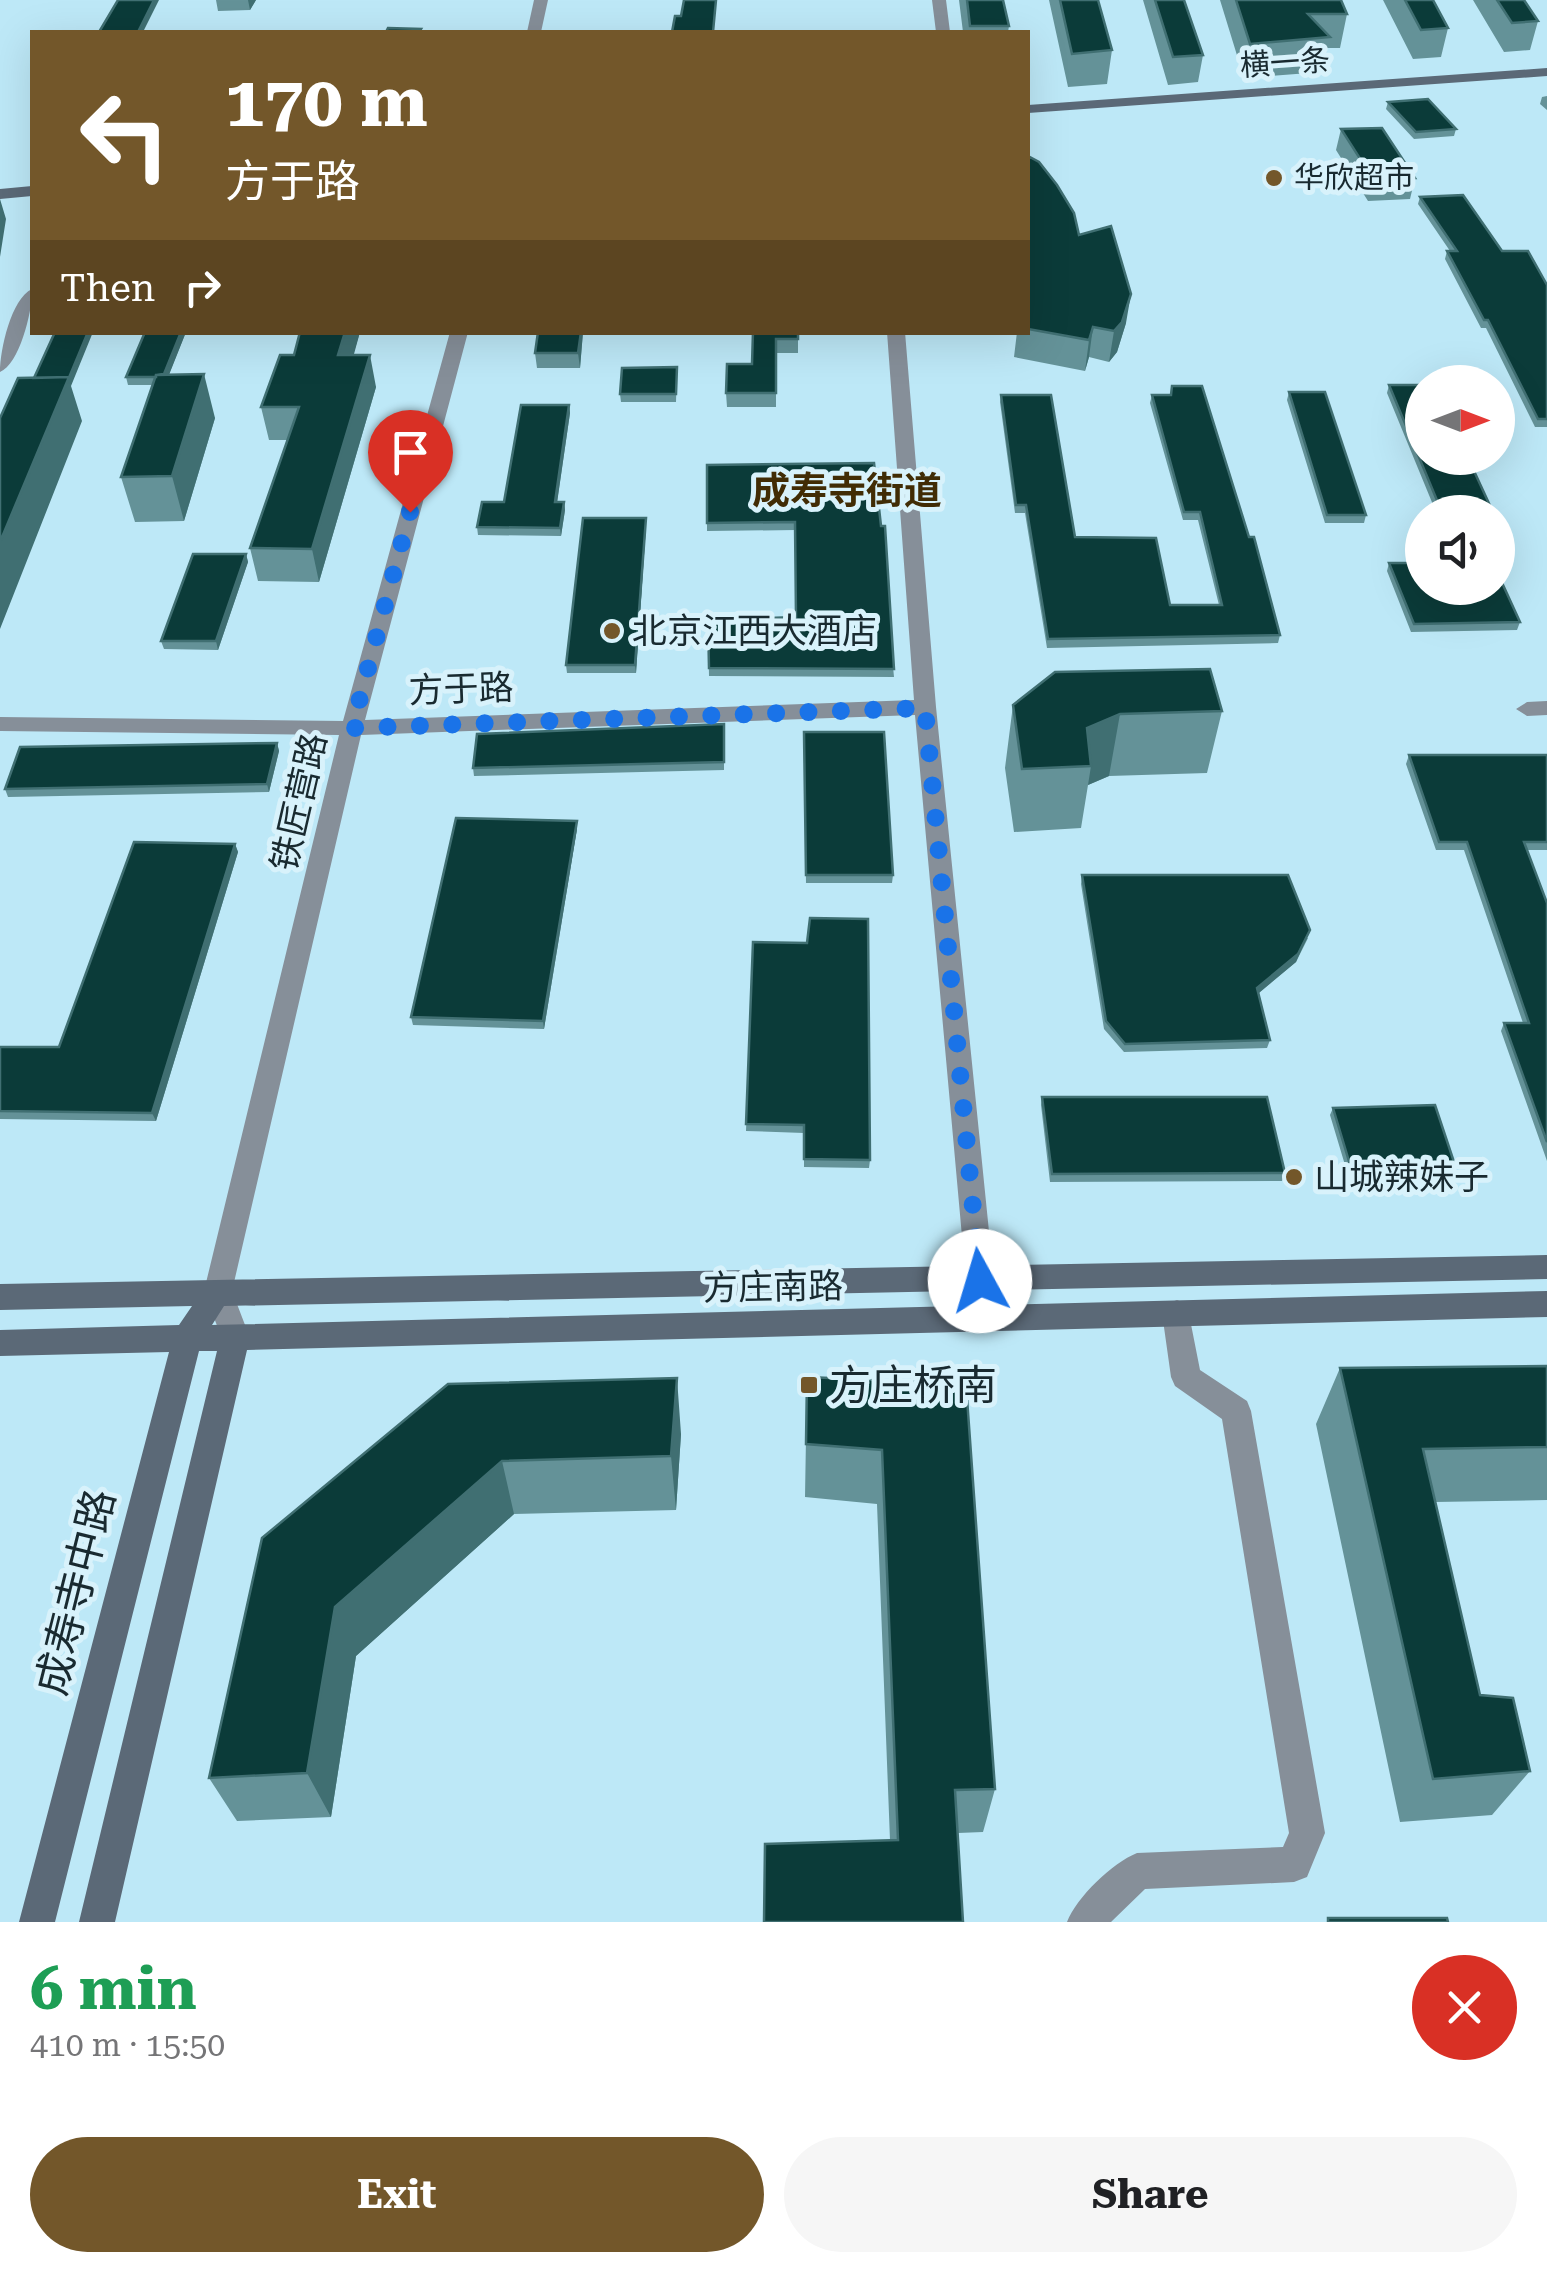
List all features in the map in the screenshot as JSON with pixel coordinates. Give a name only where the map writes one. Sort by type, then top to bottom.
[{"type":"main road","name":"横一条","points":[[1030,109],[1547,72]]},
{"type":"main road","points":[[0,194],[30,192]]},
{"type":"main road","name":"方庄南路","points":[[0,1297],[980,1281],[1547,1267]]},
{"type":"main road","name":"成寿寺中路","points":[[36,1922],[187,1339],[218,1291]]},
{"type":"main road","name":"方庄南路","points":[[0,1343],[1547,1304]]},
{"type":"main road","points":[[96,1922],[235,1338]]},
{"type":"street","points":[[534,30],[541,0]]},
{"type":"street","points":[[939,0],[943,30]]},
{"type":"street","points":[[0,367],[30,299]]},
{"type":"street","name":"铁匠营路","points":[[218,1291],[352,728],[457,335]]},
{"type":"street","points":[[896,335],[925,708],[980,1281]]},
{"type":"street","name":"方于路","points":[[0,724],[352,728],[925,708]]},
{"type":"street","points":[[218,1291],[235,1338]]},
{"type":"street","points":[[1085,1922],[1137,1872],[1294,1864],[1307,1833],[1236,1411],[1186,1377],[1177,1314]]},
{"type":"building","points":[[118,0],[154,0],[139,30],[100,30]]},
{"type":"building","points":[[684,0],[716,0],[713,30],[672,30],[675,16],[681,16]]},
{"type":"building","points":[[967,0],[1003,0],[1009,26],[970,26]]},
{"type":"building","points":[[1060,0],[1098,0],[1112,50],[1072,54]]},
{"type":"building","points":[[1155,0],[1184,0],[1203,55],[1173,57]]},
{"type":"building","points":[[1236,0],[1341,0],[1347,14],[1308,14],[1330,37],[1250,44]]},
{"type":"building","points":[[1405,0],[1433,0],[1448,28],[1421,30]]},
{"type":"building","points":[[1497,0],[1524,0],[1538,21],[1512,23]]},
{"type":"building","points":[[1428,99],[1456,129],[1416,132],[1388,102]]},
{"type":"building","points":[[1382,128],[1415,178],[1373,179],[1341,129]]},
{"type":"building","points":[[1030,157],[1039,162],[1057,185],[1074,213],[1079,235],[1111,226],[1131,294],[1122,322],[1114,331],[1093,327],[1089,340],[1030,329]]},
{"type":"building","points":[[1463,195],[1502,251],[1528,251],[1547,285],[1547,419],[1538,419],[1515,373],[1515,365],[1511,365],[1447,251],[1457,251],[1420,197]]},
{"type":"building","points":[[54,335],[87,335],[68,380],[69,377],[34,378]]},
{"type":"building","points":[[144,335],[180,335],[164,374],[126,377]]},
{"type":"building","points":[[299,335],[344,335],[338,355],[370,355],[312,549],[250,548],[299,407],[261,407],[280,355],[294,355]]},
{"type":"building","points":[[538,335],[581,335],[578,353],[535,353]]},
{"type":"building","points":[[753,335],[798,335],[798,339],[776,339],[776,393],[726,393],[727,364],[752,364]]},
{"type":"building","points":[[677,367],[676,394],[620,394],[622,368]]},
{"type":"building","points":[[204,374],[172,476],[121,477],[156,375]]},
{"type":"building","points":[[69,377],[0,542],[0,418],[18,378]]},
{"type":"building","points":[[1389,385],[1405,385],[1405,423]]},
{"type":"building","points":[[1172,386],[1202,386],[1249,537],[1254,537],[1280,635],[1048,639],[1026,505],[1016,505],[1001,395],[1051,395],[1075,537],[1156,538],[1170,605],[1222,605],[1200,512],[1184,512],[1152,395],[1171,395]]},
{"type":"building","points":[[1289,392],[1325,392],[1366,515],[1327,515]]},
{"type":"building","points":[[521,405],[569,405],[555,502],[564,502],[560,528],[477,527],[482,502],[504,502]]},
{"type":"building","points":[[874,463],[881,526],[885,526],[894,669],[709,668],[708,620],[796,617],[795,522],[707,523],[707,465]]},
{"type":"building","points":[[1426,475],[1476,475],[1485,495],[1435,495]]},
{"type":"building","points":[[583,518],[646,518],[635,665],[566,665]]},
{"type":"building","points":[[193,554],[246,554],[216,641],[161,641]]},
{"type":"building","points":[[1389,563],[1405,563],[1405,602]]},
{"type":"building","points":[[1406,605],[1512,605],[1520,622],[1414,624]]},
{"type":"building","points":[[1210,669],[1222,711],[1120,714],[1087,728],[1091,766],[1022,769],[1013,705],[1055,672]]},
{"type":"building","points":[[724,724],[724,762],[473,768],[477,734]]},
{"type":"building","points":[[804,732],[884,732],[893,875],[806,875]]},
{"type":"building","points":[[277,743],[267,784],[5,789],[20,747]]},
{"type":"building","points":[[1409,755],[1547,755],[1547,842],[1524,842],[1547,903],[1547,1142],[1504,1023],[1529,1023],[1467,842],[1439,842]]},
{"type":"building","points":[[456,818],[577,821],[543,1021],[411,1017]]},
{"type":"building","points":[[134,842],[235,844],[152,1113],[0,1111],[0,1047],[59,1047]]},
{"type":"building","points":[[1082,875],[1288,875],[1310,930],[1298,954],[1257,988],[1270,1040],[1125,1044],[1106,1021]]},
{"type":"building","points":[[810,918],[868,919],[870,1160],[804,1159],[804,1125],[746,1124],[753,942],[807,943]]},
{"type":"building","points":[[1042,1097],[1267,1097],[1285,1173],[1052,1174]]},
{"type":"building","points":[[1435,1105],[1455,1165],[1351,1168],[1333,1108]]},
{"type":"building","points":[[1547,1366],[1547,1447],[1423,1449],[1480,1695],[1513,1698],[1530,1771],[1433,1779],[1340,1368]]},
{"type":"building","points":[[807,1377],[966,1384],[995,1789],[955,1790],[963,1922],[764,1922],[765,1844],[898,1840],[882,1450],[806,1444]]},
{"type":"building","points":[[677,1378],[671,1456],[502,1461],[335,1607],[307,1773],[209,1778],[262,1538],[448,1384]]},
{"type":"building","points":[[1328,1918],[1447,1918],[1448,1922],[1328,1922]]},
{"type":"place","name":"华欣超市","points":[[1274,178]]},
{"type":"place","name":"北京江西大酒店","points":[[612,631]]},
{"type":"place","name":"山城辣妹子","points":[[1294,1177]]},
{"type":"place","name":"方庄桥南","points":[[809,1385]]},
{"type":"district","name":"成寿寺街道","points":[[847,491]]},
{"type":"route","points":[[410,512],[352,728],[925,708],[980,1281]]}]
